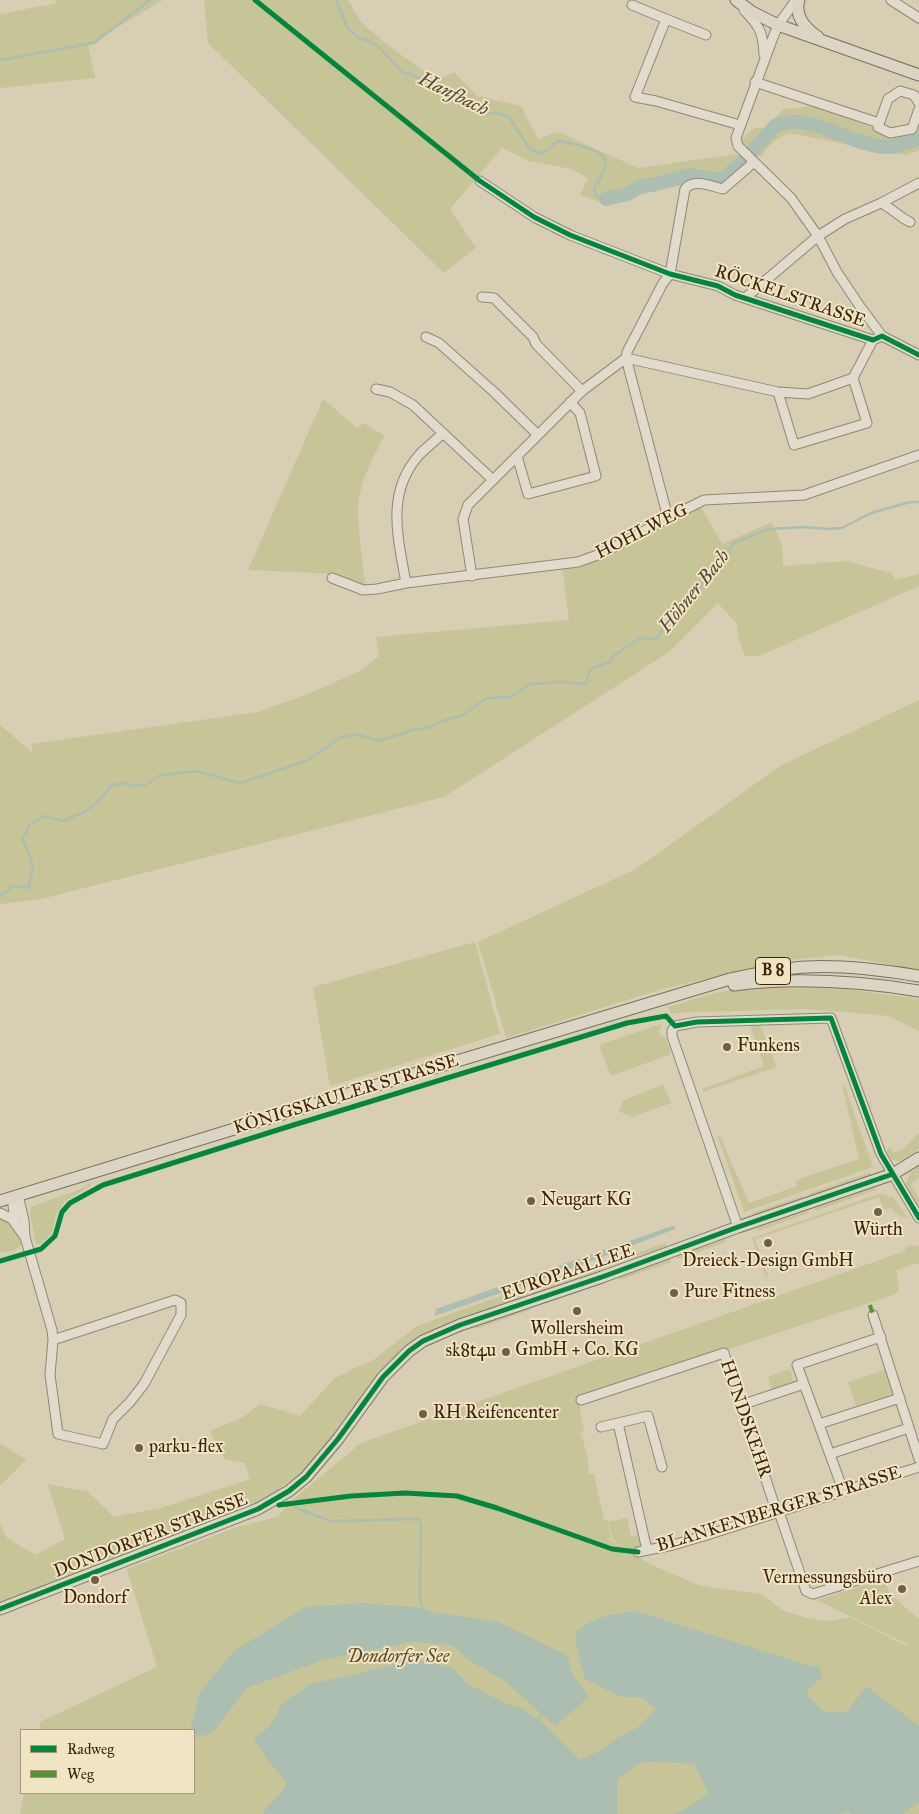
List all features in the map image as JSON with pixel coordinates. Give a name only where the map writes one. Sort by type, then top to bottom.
[{"type":"main road","points":[[735,0],[778,26],[919,75]]},
{"type":"main road","points":[[798,0],[797,7],[800,19],[810,32],[827,43]]},
{"type":"main road","name":"KÖNIGSKAULER STRASSE","points":[[0,1201],[730,979],[806,967],[882,970],[919,976]]},
{"type":"main road","name":"KÖNIGSKAULER STRASSE","points":[[693,991],[769,980],[828,981],[919,991]]},
{"type":"main road","name":"EUROPAALLEE","points":[[306,1477],[338,1439],[383,1376],[409,1351],[423,1341],[460,1325],[893,1174],[919,1158]]},
{"type":"main road","name":"DONDORFER STRASSE","points":[[0,1609],[258,1509],[289,1491],[306,1477]]},
{"type":"street","points":[[735,0],[760,29],[763,37],[764,61]]},
{"type":"street","points":[[472,576],[463,519],[468,505],[570,402],[626,358],[778,392],[808,394],[853,378],[877,338],[859,305],[837,272],[818,236],[791,198],[743,152],[738,146],[736,138],[755,82],[778,26],[798,0]]},
{"type":"street","points":[[892,0],[919,18]]},
{"type":"street","points":[[632,4],[706,35]]},
{"type":"street","points":[[666,19],[636,97],[740,125]]},
{"type":"street","points":[[755,82],[879,122]]},
{"type":"street","points":[[919,104],[914,95],[900,91],[888,99],[878,128],[890,133],[912,129],[919,109]]},
{"type":"street","points":[[668,518],[626,358],[627,352],[663,283],[670,274],[685,189],[688,185],[694,183],[723,189],[753,161]]},
{"type":"street","name":"RÖCKELSTRASSE","points":[[480,181],[534,217],[570,235],[670,274],[718,286],[745,298],[877,338],[919,355]]},
{"type":"street","points":[[745,298],[818,236],[845,219],[919,183]]},
{"type":"street","points":[[881,203],[889,206],[902,219],[910,222]]},
{"type":"street","points":[[482,297],[494,298],[533,337],[536,344],[582,391]]},
{"type":"street","points":[[426,337],[439,343],[494,392],[538,435]]},
{"type":"street","points":[[778,392],[794,445],[868,422],[853,378]]},
{"type":"street","points":[[376,389],[390,392],[413,406],[493,480]]},
{"type":"street","points":[[518,456],[528,494],[596,476],[580,413],[570,402]]},
{"type":"street","points":[[406,583],[396,526],[399,493],[406,475],[420,455],[443,434]]},
{"type":"street","name":"HOHLWEG","points":[[332,578],[363,590],[406,583],[567,564],[603,553],[704,500],[804,495],[919,455]]},
{"type":"street","points":[[738,1227],[672,1036],[675,1026],[697,1022],[830,1018],[881,1154],[919,1218]]},
{"type":"street","points":[[15,1223],[12,1208],[18,1195]]},
{"type":"street","points":[[18,1195],[24,1220],[25,1237],[52,1330],[50,1374],[58,1434],[103,1444],[113,1419],[144,1384],[180,1315],[180,1303],[175,1300],[53,1340]]},
{"type":"street","points":[[0,1213],[9,1217],[25,1237]]},
{"type":"street","points":[[873,1315],[919,1459]]},
{"type":"street","points":[[843,1490],[797,1365],[880,1337]]},
{"type":"street","name":"HUNDSKEHR","points":[[581,1400],[724,1353],[774,1504],[779,1512],[806,1591],[809,1594],[813,1594],[919,1561]]},
{"type":"street","points":[[741,1405],[804,1384]]},
{"type":"street","points":[[819,1424],[900,1398]]},
{"type":"street","points":[[601,1427],[648,1416],[662,1467]]},
{"type":"street","name":"BLANKENBERGER STRASSE","points":[[618,1423],[642,1551],[673,1545],[919,1467]]},
{"type":"street","points":[[830,1454],[909,1428]]},
{"type":"green space","points":[[55,0],[163,0],[88,45],[95,78],[0,88],[0,14],[57,3]]},
{"type":"green space","points":[[204,0],[348,0],[361,22],[385,43],[429,75],[442,78],[454,72],[477,96],[521,106],[538,139],[558,132],[638,168],[737,154],[746,162],[726,181],[698,182],[639,194],[607,204],[580,195],[588,178],[572,169],[529,161],[502,148],[450,209],[476,248],[444,273],[208,43]]},
{"type":"green space","points":[[813,106],[871,127],[887,136],[913,133],[919,116],[919,150],[907,155],[882,152],[790,133],[776,139],[761,156],[754,156],[741,140],[754,128],[765,128],[784,109]]},
{"type":"green space","points":[[323,399],[357,428],[363,423],[385,436],[362,484],[358,505],[365,585],[337,574],[248,570]]},
{"type":"green space","points":[[699,503],[722,544],[772,522],[782,545],[783,566],[847,561],[890,573],[896,580],[919,574],[919,586],[759,656],[745,656],[739,640],[737,624],[718,603],[669,652],[444,797],[41,899],[0,904],[0,725],[33,753],[31,744],[258,712],[308,694],[358,672],[379,656],[376,637],[569,620],[562,567]]},
{"type":"green space","points":[[919,700],[919,970],[838,955],[780,961],[662,989],[506,1038],[478,942],[636,869],[780,766]]},
{"type":"green space","points":[[475,942],[500,1034],[330,1086],[313,987]]},
{"type":"green space","points":[[760,985],[803,985],[839,988],[919,999],[919,1031],[889,1016],[801,1009],[671,1013],[668,1007],[715,993]]},
{"type":"green space","points":[[661,1024],[662,1027],[658,1032],[666,1038],[671,1054],[611,1076],[599,1045]]},
{"type":"green space","points":[[750,1025],[760,1025],[777,1067],[703,1092],[702,1089],[764,1066]]},
{"type":"green space","points":[[663,1084],[671,1103],[632,1117],[618,1111],[623,1101]]},
{"type":"green space","points":[[844,1084],[873,1167],[744,1212],[718,1137],[720,1136],[749,1203],[797,1186],[796,1180],[859,1159],[842,1085]]},
{"type":"green space","points":[[919,1133],[919,1149],[906,1159],[894,1160],[885,1153],[890,1146],[893,1153],[902,1150]]},
{"type":"green space","points":[[919,1165],[919,1178],[911,1184],[919,1199],[919,1208],[906,1184],[910,1173]]},
{"type":"green space","points":[[870,1172],[871,1175],[811,1197],[810,1193]]},
{"type":"green space","points":[[92,1182],[90,1186],[65,1201],[56,1214],[52,1233],[40,1244],[36,1244],[30,1214],[31,1207],[81,1189]]},
{"type":"green space","points":[[875,1187],[876,1190],[816,1211],[815,1208]]},
{"type":"green space","points":[[879,1194],[893,1197],[908,1219],[895,1213],[892,1207],[884,1210],[879,1197],[755,1239],[768,1276],[766,1277],[752,1238]]},
{"type":"green space","points":[[802,1196],[803,1199],[753,1216],[752,1213]]},
{"type":"green space","points":[[808,1211],[809,1213],[758,1231],[757,1228]]},
{"type":"green space","points":[[0,1217],[10,1219],[20,1235],[21,1245],[14,1251],[0,1253]]},
{"type":"green space","points":[[725,1239],[726,1242],[678,1259],[677,1256]]},
{"type":"green space","points":[[665,1243],[667,1246],[532,1294],[531,1291]]},
{"type":"green space","name":"Dondorfer See","points":[[919,1246],[919,1263],[896,1270],[899,1290],[893,1295],[581,1398],[582,1403],[579,1404],[584,1431],[580,1432],[587,1453],[589,1474],[594,1474],[604,1520],[607,1520],[611,1539],[607,1538],[652,1565],[701,1586],[761,1594],[784,1611],[807,1618],[829,1621],[850,1617],[904,1645],[909,1645],[817,1600],[884,1579],[889,1593],[919,1619],[919,1814],[20,1814],[24,1794],[195,1794],[195,1729],[39,1729],[40,1722],[157,1667],[127,1569],[237,1527],[277,1517],[297,1496],[361,1443],[905,1251],[905,1247]]},
{"type":"green space","points":[[670,1258],[671,1262],[620,1280],[619,1276]]},
{"type":"green space","points":[[523,1288],[525,1296],[440,1326],[410,1343],[381,1370],[326,1450],[302,1472],[263,1501],[124,1558],[0,1603],[0,1524],[7,1538],[35,1555],[65,1539],[48,1484],[88,1492],[114,1517],[161,1508],[250,1479],[245,1463],[224,1459],[210,1431],[243,1417],[260,1404],[300,1416],[334,1379],[372,1361],[417,1326]]},
{"type":"green space","points":[[529,1307],[530,1310],[476,1329],[475,1326]]},
{"type":"green space","points":[[790,1369],[794,1383],[772,1390],[768,1377]]},
{"type":"green space","points":[[885,1370],[893,1394],[856,1406],[848,1382]]},
{"type":"green space","points":[[0,1443],[26,1460],[0,1486]]},
{"type":"green space","points":[[627,1518],[631,1536],[639,1535],[642,1547],[628,1550],[613,1540],[608,1522]]},
{"type":"shaded area","points":[[675,1226],[675,1229],[576,1267],[434,1316],[436,1309]]},
{"type":"shaded area","points":[[363,1603],[422,1608],[436,1613],[496,1621],[567,1655],[573,1675],[589,1697],[555,1726],[505,1681],[470,1661],[452,1645],[413,1642],[323,1660],[247,1688],[212,1733],[195,1738],[195,1729],[190,1729],[200,1692],[234,1651],[306,1607]]},
{"type":"shaded area","name":"Dondorfer See","points":[[636,1611],[807,1665],[820,1667],[822,1677],[806,1694],[825,1712],[847,1712],[866,1686],[919,1726],[919,1803],[902,1814],[851,1814],[849,1812],[841,1814],[672,1814],[683,1810],[709,1794],[694,1764],[643,1761],[617,1780],[617,1814],[263,1814],[264,1810],[281,1793],[287,1783],[265,1757],[254,1739],[270,1726],[282,1704],[310,1684],[413,1659],[453,1668],[468,1684],[505,1703],[523,1709],[541,1721],[580,1760],[600,1751],[620,1736],[637,1728],[656,1709],[641,1697],[621,1697],[585,1679],[576,1645],[576,1632],[589,1622],[597,1619]]},
{"type":"waterway","points":[[0,60],[94,43],[150,0]]},
{"type":"waterway","name":"Hanfbach","points":[[336,0],[347,27],[359,38],[371,42],[380,48],[402,72],[429,81],[483,114],[497,113],[509,117],[529,148],[539,153],[546,151],[558,141],[592,149],[603,156],[606,161],[603,173],[594,189],[596,196],[606,199]]},
{"type":"waterway","name":"Hanfbach","points":[[606,199],[627,194],[640,187],[689,175],[719,180],[737,168],[775,126],[789,122],[817,126],[876,146],[890,147],[919,138]]},
{"type":"waterway","name":"Höhner Bach","points":[[0,894],[4,894],[12,886],[29,888],[32,863],[22,838],[26,834],[29,825],[44,816],[63,821],[84,812],[98,802],[112,785],[123,783],[132,786],[146,785],[160,775],[196,771],[241,783],[308,760],[340,738],[356,734],[380,741],[412,730],[428,728],[442,721],[463,715],[487,698],[511,697],[530,684],[560,682],[586,684],[590,669],[610,662],[613,656],[640,638],[655,639],[659,636],[666,622],[676,614],[687,599],[704,583],[734,543],[769,529],[803,527],[842,528],[871,513],[910,502],[919,502]]},
{"type":"waterway","points":[[296,1508],[331,1521]]},
{"type":"waterway","points":[[333,1521],[420,1519],[420,1522]]},
{"type":"waterway","points":[[421,1524],[420,1601],[423,1609]]},
{"type":"waterway","points":[[539,1719],[542,1714]]},
{"type":"marked path","points":[[870,1305],[873,1315]]},
{"type":"cycle path","points":[[255,0],[480,181],[534,217],[570,235],[670,274],[718,286],[735,295],[873,340],[882,336],[919,355]]},
{"type":"cycle path","points":[[0,1261],[41,1249],[55,1236],[62,1212],[70,1203],[103,1185],[627,1023],[666,1016],[675,1026],[697,1022],[831,1018],[881,1154],[919,1218]]},
{"type":"cycle path","points":[[0,1609],[258,1509],[289,1491],[306,1477],[338,1439],[383,1377],[409,1351],[423,1341],[460,1325],[893,1174]]},
{"type":"cycle path","points":[[279,1505],[351,1496],[405,1493],[457,1496],[497,1508],[612,1549],[638,1552]]},
{"type":"place","name":"Funkens","points":[[727,1047]]},
{"type":"place","name":"Neugart KG","points":[[531,1201]]},
{"type":"place","name":"Würth","points":[[878,1212]]},
{"type":"place","name":"Dreieck-Design GmbH","points":[[768,1243]]},
{"type":"place","name":"Pure Fitness","points":[[674,1293]]},
{"type":"place","name":"Wollersheim GmbH + Co. KG","points":[[577,1311]]},
{"type":"place","name":"sk8t4u","points":[[506,1352]]},
{"type":"place","name":"RH Reifencenter","points":[[423,1414]]},
{"type":"place","name":"parku-flex","points":[[139,1448]]},
{"type":"place","name":"Dondorf","points":[[95,1580]]},
{"type":"place","name":"Vermessungsbüro Alex","points":[[902,1589]]}]
